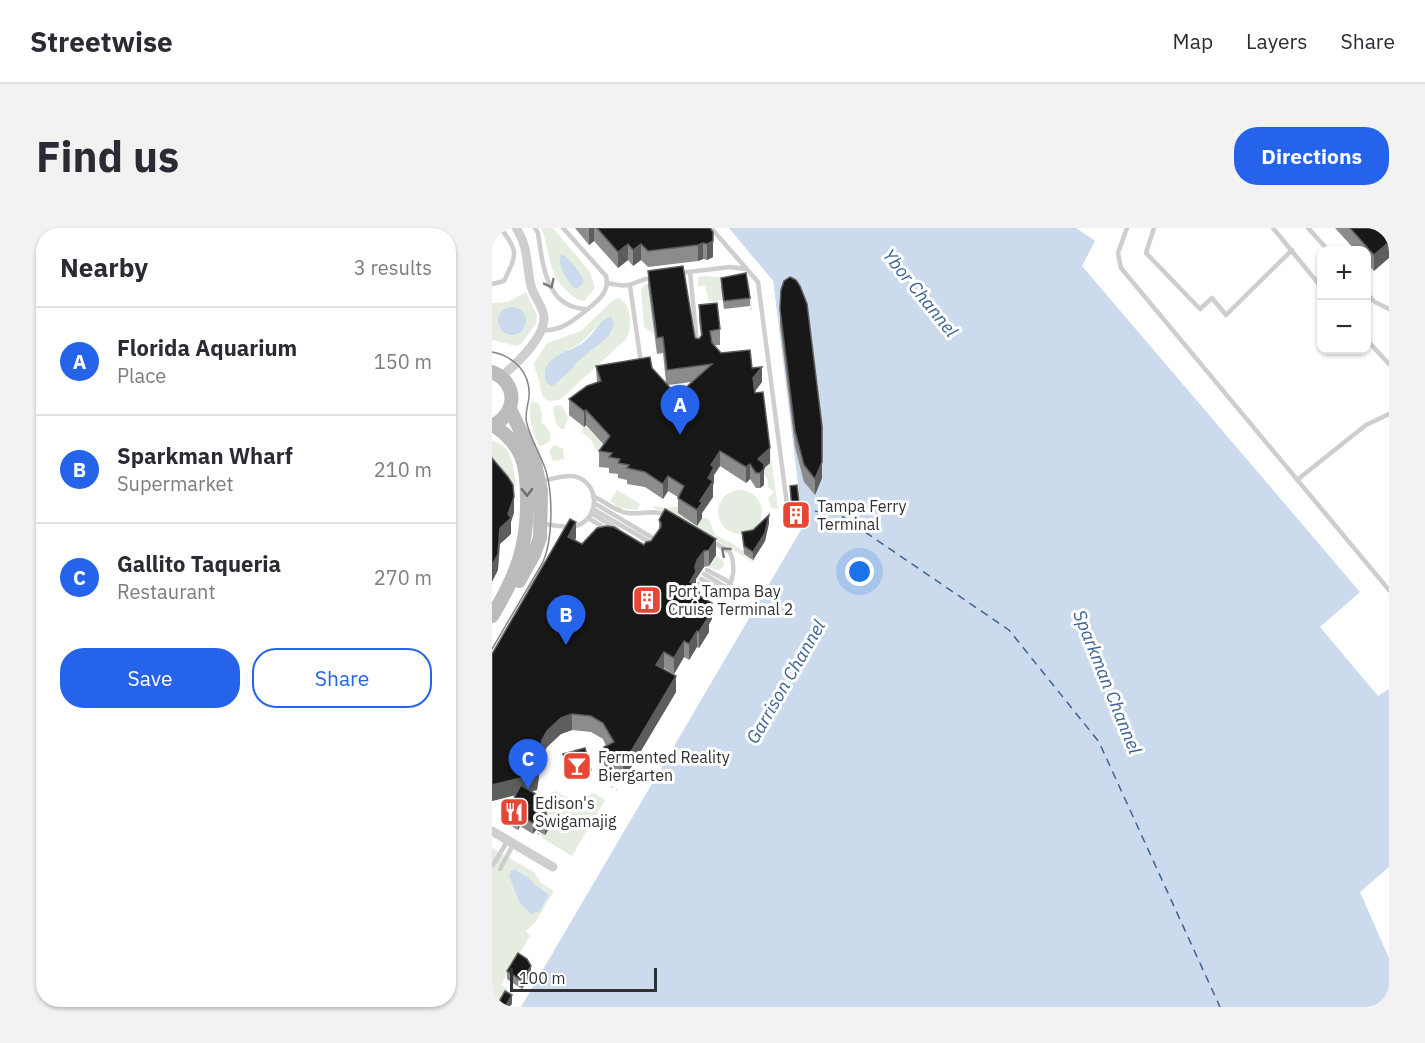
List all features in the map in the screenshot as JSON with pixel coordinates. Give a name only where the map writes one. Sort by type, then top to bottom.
[{"type":"main road","points":[[492,616],[508,589],[518,582],[532,559],[540,538],[535,522],[526,467],[512,441],[492,426],[500,422],[510,409],[512,402],[510,388],[497,374]]},
{"type":"main road","points":[[510,409],[534,459],[540,482],[535,522]]},
{"type":"street","points":[[497,374],[521,359],[541,330],[544,314],[531,287],[524,239],[516,228]]},
{"type":"street","points":[[492,831],[554,867]]},
{"type":"lane","points":[[492,284],[504,281],[515,259],[511,240],[500,228]]},
{"type":"lane","points":[[535,228],[538,233],[544,271],[553,290],[563,303],[571,307],[588,309]]},
{"type":"lane","points":[[541,330],[570,324],[602,296],[608,283],[604,272],[563,228]]},
{"type":"lane","points":[[711,228],[758,282],[788,512]]},
{"type":"lane","points":[[1127,228],[1118,253],[1121,268],[1389,590]]},
{"type":"lane","points":[[1154,228],[1146,253],[1200,309],[1212,298],[1227,315],[1292,250]]},
{"type":"lane","points":[[1273,228],[1317,282]]},
{"type":"lane","points":[[1308,228],[1324,246]]},
{"type":"lane","points":[[679,273],[730,267],[747,269]]},
{"type":"lane","points":[[690,272],[698,350]]},
{"type":"lane","points":[[608,283],[630,286],[646,278],[657,276]]},
{"type":"lane","points":[[630,286],[641,366]]},
{"type":"lane","points":[[1371,298],[1389,309]]},
{"type":"lane","points":[[1371,344],[1389,364]]},
{"type":"lane","points":[[1297,480],[1366,425],[1389,414]]},
{"type":"lane","points":[[535,522],[577,526],[592,511],[593,496],[588,484],[574,476],[540,482]]},
{"type":"lane","points":[[593,496],[621,511],[663,513],[672,518]]},
{"type":"lane","points":[[592,511],[618,536]]},
{"type":"lane","points":[[592,511],[654,545],[592,511]]},
{"type":"lane","points":[[700,534],[730,552],[735,572],[726,587],[712,591],[703,577],[726,587]]},
{"type":"lane","points":[[493,864],[511,842]]},
{"type":"lane","points":[[500,869],[511,842]]},
{"type":"path","points":[[611,786],[617,790]]},
{"type":"path","points":[[537,833],[541,836],[543,834]]},
{"type":"shaded area","points":[[541,228],[553,228],[590,272],[595,288],[584,301],[571,295],[555,276]]},
{"type":"shaded area","points":[[698,277],[749,280],[752,310],[749,311],[750,306],[723,300],[709,302],[705,286],[698,286]]},
{"type":"shaded area","points":[[678,279],[648,287],[654,334],[644,327],[641,289],[646,284]]},
{"type":"shaded area","points":[[526,292],[537,315],[536,324],[521,344],[516,346],[492,340],[492,303],[508,302]]},
{"type":"shaded area","points":[[618,298],[629,310],[630,329],[626,339],[561,399],[549,401],[541,392],[534,363],[547,343],[581,331]],"holes":[[[600,321],[573,368],[567,350],[586,338]]]},
{"type":"shaded area","points":[[531,401],[539,404],[542,413],[541,422],[550,433],[550,440],[544,445],[539,446],[533,429],[530,418]]},
{"type":"shaded area","points":[[555,405],[562,406],[568,418],[564,429],[556,423],[553,410]]},
{"type":"shaded area","points":[[586,425],[605,446],[602,450],[596,450],[591,440],[582,432],[583,426]]},
{"type":"shaded area","points":[[492,441],[499,443],[508,452],[516,487],[503,489],[492,476]]},
{"type":"shaded area","points":[[767,442],[769,442],[778,509],[771,508],[768,498],[774,492],[768,487],[768,479],[763,474]]},
{"type":"shaded area","points":[[554,445],[563,449],[564,459],[553,461],[549,451]]},
{"type":"shaded area","points":[[617,490],[640,504],[637,510],[619,508],[610,501]]},
{"type":"shaded area","points":[[740,490],[756,496],[762,512],[756,528],[740,534],[724,528],[718,512],[724,496]]},
{"type":"shaded area","points":[[655,506],[666,508],[680,506],[697,525],[702,518],[708,518],[715,535],[755,559],[753,562],[669,512],[652,508]]},
{"type":"shaded area","points":[[716,555],[724,562],[723,567],[718,571],[709,567]]},
{"type":"shaded area","points":[[557,791],[565,797],[575,799],[594,793],[605,800],[572,856],[542,838],[544,834],[541,821],[551,803],[549,793]]},
{"type":"shaded area","points":[[492,848],[534,872],[541,883],[554,891],[536,921],[526,931],[530,936],[501,985],[509,990],[497,1007],[492,1007]]},
{"type":"water","points":[[729,228],[1076,228],[1095,241],[1082,266],[1360,592],[1320,627],[1378,696],[1389,689],[1389,867],[1360,892],[1389,958],[1389,1007],[497,1007],[508,992],[524,1001],[803,526],[773,281]]},
{"type":"water","points":[[561,255],[570,261],[582,278],[584,282],[578,288],[574,288],[563,273],[560,264]]},
{"type":"water","points":[[512,307],[522,311],[526,321],[522,331],[512,335],[502,331],[498,321],[502,311]]},
{"type":"water","points":[[611,316],[614,325],[608,337],[577,362],[555,384],[551,386],[548,384],[545,374],[550,362],[588,339],[602,322]]},
{"type":"water","points":[[514,869],[548,894],[539,912],[531,914],[519,902],[509,875]]},
{"type":"pier","points":[[758,263],[773,281],[803,526],[521,1007],[499,1007],[508,989],[523,997],[800,526],[770,282],[756,264]]},
{"type":"building","points":[[597,228],[710,228],[713,232],[713,241],[707,244],[648,251],[641,244],[633,250],[628,244],[618,252]]},
{"type":"building","points":[[1350,228],[1389,228],[1389,242],[1374,255],[1371,246],[1366,246]]},
{"type":"building","points":[[683,266],[695,338],[699,339],[702,335],[699,305],[717,303],[720,329],[710,331],[712,343],[721,353],[750,350],[752,368],[762,367],[753,378],[755,393],[763,392],[770,448],[758,459],[764,464],[764,469],[760,473],[756,473],[750,464],[746,467],[720,451],[711,465],[714,467],[708,478],[713,481],[697,510],[678,498],[684,486],[668,476],[663,484],[645,472],[627,468],[629,465],[618,463],[620,459],[609,457],[612,453],[599,451],[610,436],[586,410],[584,411],[569,399],[587,386],[601,381],[596,366],[650,357],[652,368],[674,392],[681,392],[712,364],[667,370],[663,337],[657,338],[648,271]]},
{"type":"building","points":[[746,273],[750,298],[724,301],[721,278]]},
{"type":"building","points":[[790,277],[800,286],[807,304],[822,426],[822,462],[815,479],[804,465],[795,431],[780,309],[781,290],[784,281]]},
{"type":"building","points":[[492,458],[513,485],[514,497],[508,514],[511,518],[500,528],[498,554],[492,565]]},
{"type":"building","points":[[797,485],[801,518],[793,519],[790,486]]},
{"type":"building","points":[[665,509],[716,539],[709,550],[704,551],[697,560],[696,572],[690,582],[700,587],[696,594],[712,603],[706,614],[709,616],[689,644],[684,641],[674,658],[664,652],[656,665],[676,676],[623,765],[605,754],[604,747],[614,742],[603,723],[591,716],[572,714],[561,718],[547,731],[542,740],[537,774],[492,785],[492,654],[570,519],[576,522],[568,537],[582,544],[597,528],[607,526],[614,527],[644,545],[651,541],[661,527],[659,520]]},
{"type":"building","points":[[769,515],[765,533],[753,552],[744,546],[742,532],[753,530]]},
{"type":"building","points":[[585,748],[591,770],[569,776],[563,754]]},
{"type":"building","points":[[521,785],[547,801],[541,810],[546,813],[548,819],[545,825],[536,819],[533,823],[520,816],[518,819],[511,815],[513,811],[508,809]]},
{"type":"building","points":[[518,953],[527,959],[531,966],[522,981],[507,971]]},
{"type":"building","points":[[505,991],[512,995],[505,1007],[496,1007]]},
{"type":"ferry route","points":[[801,509],[840,515],[1009,630],[1099,742],[1220,1007]]},
{"type":"tram line","points":[[492,352],[514,362],[520,367],[527,380],[529,397],[526,421],[546,471],[551,517],[549,541],[543,562],[492,649]]},
{"type":"place","name":"Florida Aquarium","points":[[680,435]]},
{"type":"place","name":"Tampa Ferry Terminal","points":[[796,515]]},
{"type":"place","name":"Port Tampa Bay Cruise Terminal 2","points":[[647,600]]},
{"type":"place","name":"Sparkman Wharf","points":[[566,645]]},
{"type":"place","name":"Fermented Reality Biergarten","points":[[577,766]]},
{"type":"place","name":"Gallito Taqueria","points":[[528,789]]},
{"type":"place","name":"Edison's Swigamajig","points":[[514,812]]},
{"type":"water label","name":"Ybor Channel","points":[[920,293]]},
{"type":"water label","name":"Garrison Channel","points":[[786,682]]},
{"type":"water label","name":"Sparkman Channel","points":[[1107,682]]}]
